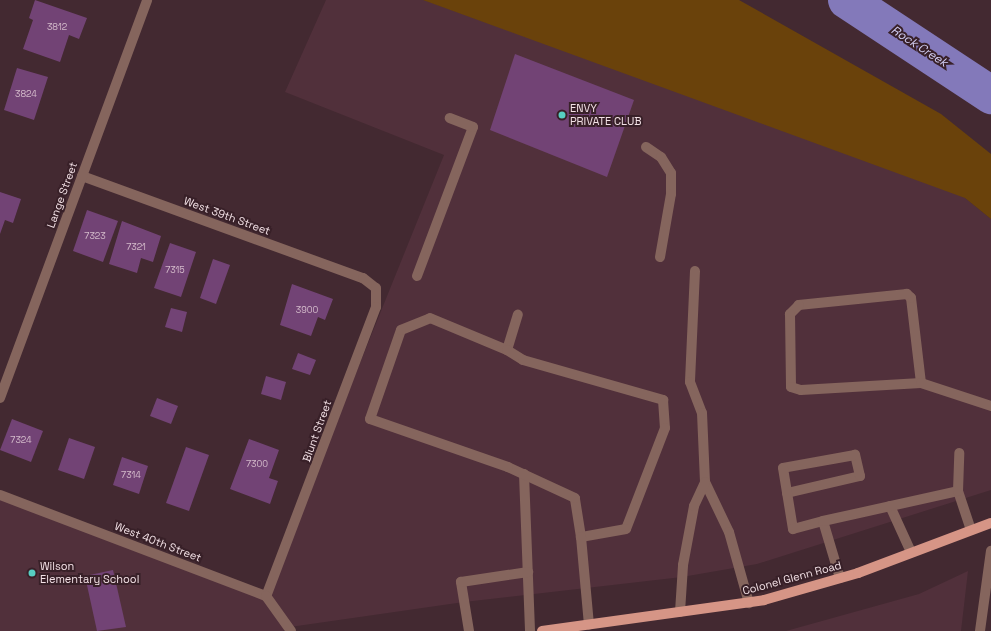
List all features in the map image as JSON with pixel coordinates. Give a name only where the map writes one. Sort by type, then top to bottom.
[{"type":"main road","name":"Colonel Glenn Road","points":[[542,631],[750,603],[840,578],[991,523]]},
{"type":"street","name":"Lange Street","points":[[0,398],[147,0]]},
{"type":"street","points":[[417,276],[473,127],[450,118]]},
{"type":"street","points":[[646,147],[661,157],[671,173],[671,194],[660,257]]},
{"type":"street","name":"West 39th Street","points":[[82,176],[363,278]]},
{"type":"street","points":[[695,270],[690,382],[702,412],[705,482],[729,532],[750,603]]},
{"type":"street","name":"Blunt Street","points":[[266,596],[376,306],[376,288],[363,278]]},
{"type":"street","points":[[921,383],[911,298],[907,294],[798,305],[790,314],[791,387],[801,390],[921,383],[991,406]]},
{"type":"street","points":[[507,350],[518,315]]},
{"type":"street","points":[[581,537],[626,529],[665,428],[663,400],[523,360],[507,350],[430,318],[401,330],[370,419],[524,474],[575,498],[581,537],[589,625]]},
{"type":"street","points":[[959,453],[958,491],[971,530]]},
{"type":"street","points":[[787,493],[860,476],[855,455],[783,468],[787,493],[793,529],[958,491]]},
{"type":"street","points":[[524,474],[530,631]]},
{"type":"street","points":[[680,612],[683,565],[694,506],[705,482]]},
{"type":"street","name":"West 40th Street","points":[[0,495],[266,596]]},
{"type":"street","points":[[890,506],[911,552]]},
{"type":"street","points":[[823,521],[840,578]]},
{"type":"street","points":[[980,631],[991,551]]},
{"type":"street","points":[[469,631],[461,582],[528,572]]},
{"type":"street","points":[[266,596],[291,631]]},
{"type":"shaded area","points":[[326,0],[424,0],[959,193],[991,219],[991,490],[757,564],[682,577],[464,602],[290,627],[283,631],[0,631],[0,495],[266,596],[444,155],[285,92]]},
{"type":"shaded area","points":[[423,0],[739,0],[941,114],[991,154],[991,219],[965,198]]},
{"type":"shaded area","points":[[968,571],[961,631],[786,631],[919,594]]},
{"type":"building","points":[[35,0],[87,18],[79,39],[69,35],[60,62],[23,49],[33,20],[29,18]]},
{"type":"building","name":"ENVY PRIVATE CLUB","points":[[515,54],[634,100],[607,177],[490,130]]},
{"type":"building","points":[[17,68],[48,77],[34,120],[4,110]]},
{"type":"building","points":[[0,192],[21,199],[13,223],[5,220],[0,234]]},
{"type":"building","points":[[87,210],[118,221],[103,262],[73,251]]},
{"type":"building","points":[[122,221],[161,236],[153,262],[141,258],[137,273],[109,264]]},
{"type":"building","points":[[170,243],[196,252],[181,297],[154,288]]},
{"type":"building","points":[[213,259],[230,265],[216,304],[200,298]]},
{"type":"building","points":[[292,284],[333,299],[325,320],[318,317],[311,336],[280,325]]},
{"type":"building","points":[[171,308],[187,312],[182,332],[165,327]]},
{"type":"building","points":[[298,353],[316,360],[310,375],[292,369]]},
{"type":"building","points":[[266,376],[286,382],[281,400],[261,394]]},
{"type":"building","points":[[157,398],[178,406],[171,424],[150,416]]},
{"type":"building","points":[[12,419],[43,431],[31,462],[0,450]]},
{"type":"building","points":[[69,438],[95,447],[84,479],[58,470]]},
{"type":"building","points":[[249,439],[279,450],[269,478],[278,481],[270,504],[230,489]]},
{"type":"building","points":[[186,447],[209,455],[189,511],[166,503]]},
{"type":"building","points":[[122,457],[148,466],[139,494],[113,485]]},
{"type":"building","points":[[113,570],[126,627],[97,631],[85,576]]},
{"type":"waterway","name":"Rock Creek","points":[[847,0],[991,95]]},
{"type":"place","name":"ENVY PRIVATE CLUB","points":[[562,115]]},
{"type":"place","name":"Wilson Elementary School","points":[[32,573]]}]
